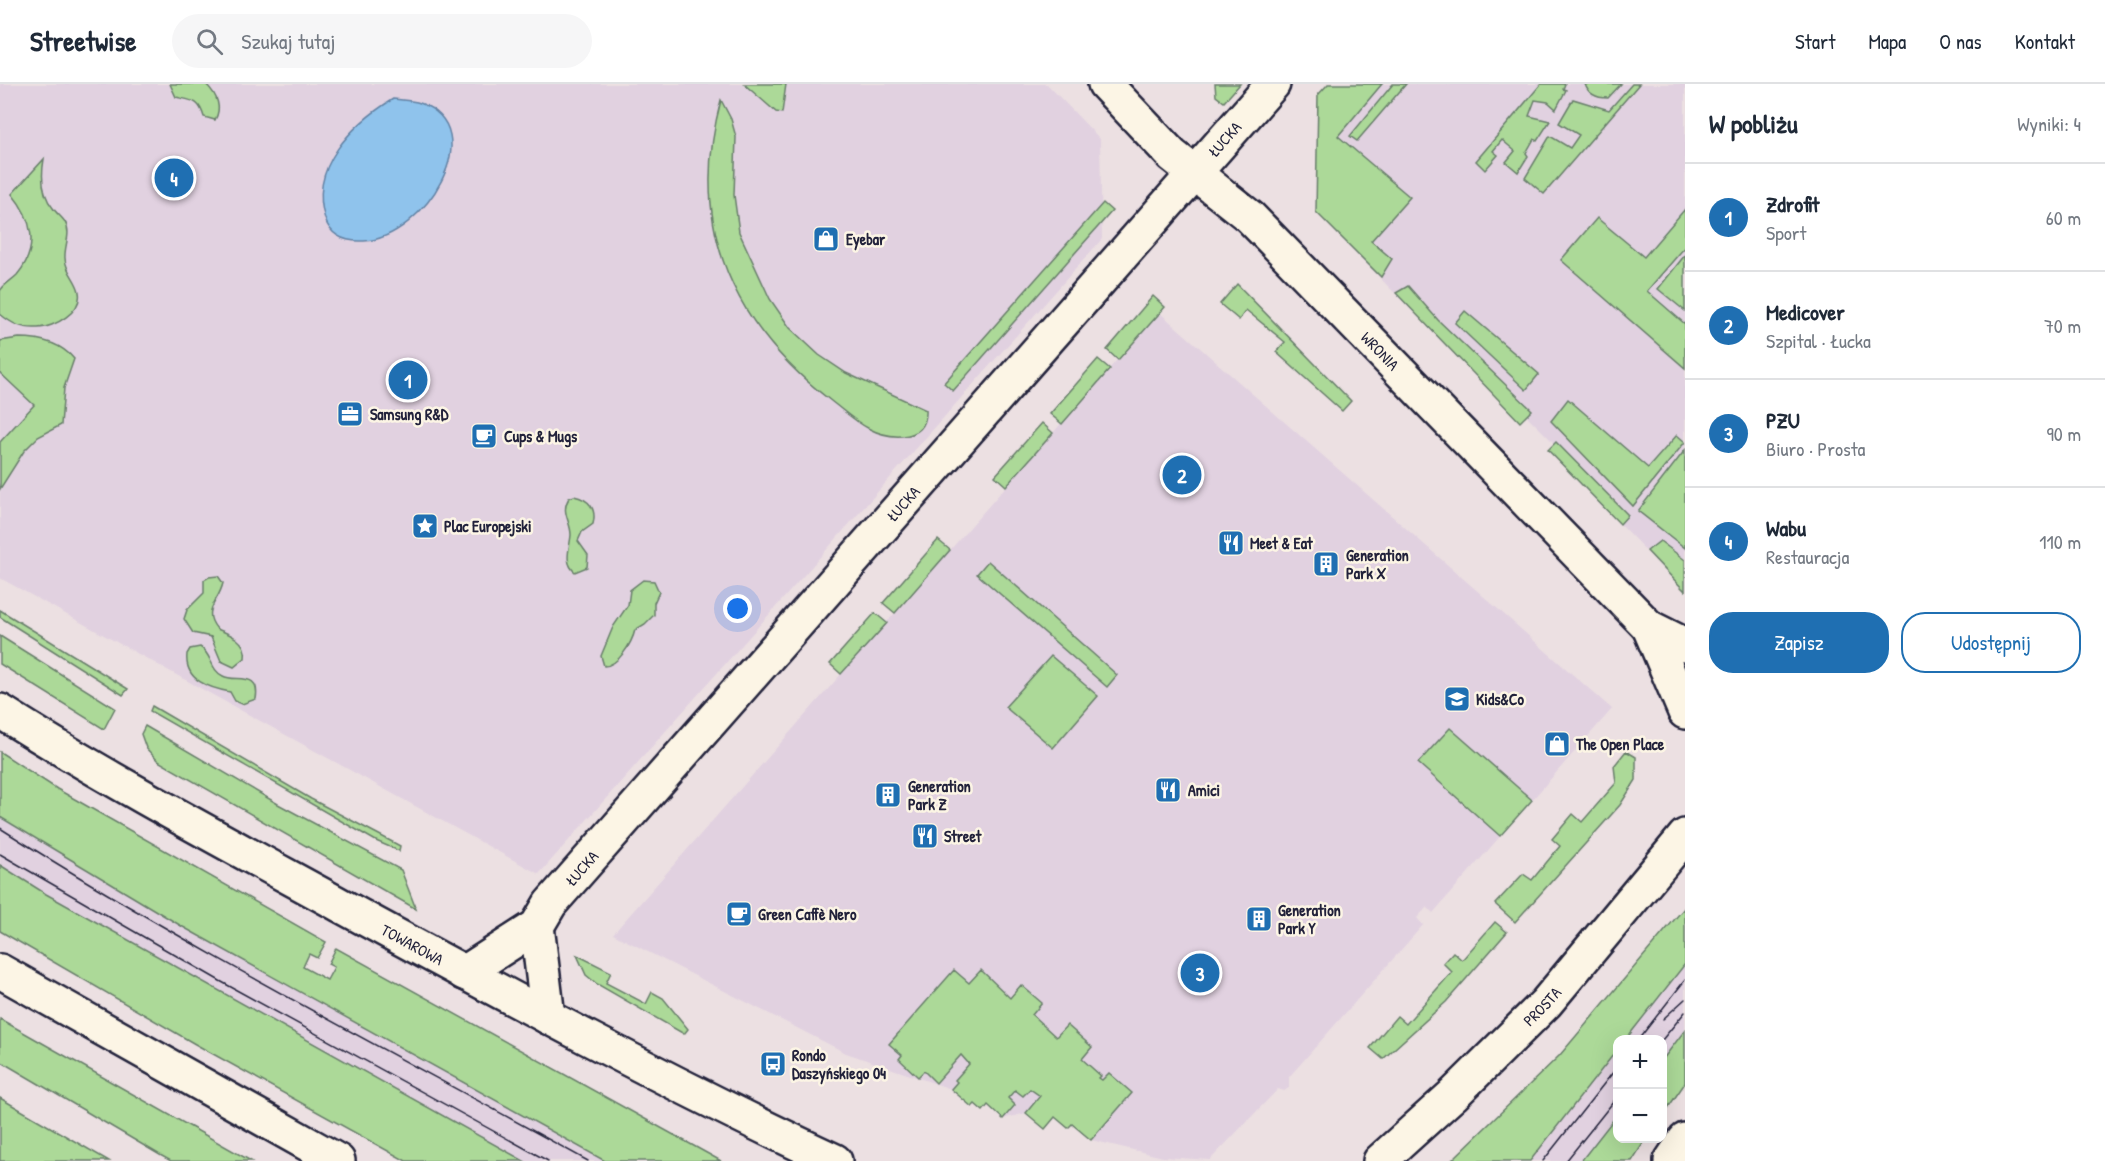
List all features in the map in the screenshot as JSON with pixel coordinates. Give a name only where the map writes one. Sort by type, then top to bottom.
[{"type":"street","name":"WRONIA","points":[[1104,84],[1172,155],[1250,217],[1649,627],[1685,645]]},
{"type":"street","name":"ŁUCKA","points":[[465,973],[537,926],[550,904],[1273,84]]},
{"type":"street","name":"WRONIA","points":[[1649,627],[1685,712]]},
{"type":"street","name":"TOWAROWA","points":[[0,711],[87,766],[465,973],[835,1161]]},
{"type":"street","name":"PROSTA","points":[[1380,1161],[1453,1095],[1546,1003],[1685,836]]},
{"type":"street","points":[[537,926],[549,1017]]},
{"type":"street","points":[[0,971],[338,1161]]},
{"type":"street","points":[[1671,1161],[1685,1140]]},
{"type":"shaded area","name":"Plac Europejski","points":[[0,84],[1047,84],[1100,139],[1102,239],[539,874],[0,578]]},
{"type":"shaded area","points":[[1328,84],[1685,84],[1685,591],[1548,450],[1554,443],[1527,416],[1520,422],[1316,212],[1318,95]]},
{"type":"shaded area","points":[[1159,312],[1612,709],[1433,913],[1427,907],[1417,918],[1423,925],[1289,1077],[1289,1088],[1284,1091],[1278,1089],[1210,1160],[1163,1157],[1091,1140],[1072,1124],[1068,1128],[1055,1117],[1045,1129],[1026,1113],[1003,1119],[988,1105],[983,1111],[975,1104],[972,1107],[951,1089],[846,1053],[613,934]]},
{"type":"shaded area","points":[[0,817],[183,927],[605,1161],[524,1161],[46,894],[0,865]]},
{"type":"shaded area","points":[[1685,964],[1685,1030],[1667,1054],[1667,1035],[1630,1035]]},
{"type":"shaded area","points":[[1613,1055],[1613,1120],[1581,1161],[1530,1161]]},
{"type":"green space","points":[[170,84],[206,84],[217,100],[218,110],[215,120],[204,117],[200,107],[191,100],[176,97]]},
{"type":"green space","points":[[744,84],[786,84],[782,113],[776,112]]},
{"type":"green space","points":[[1215,84],[1240,84],[1224,102],[1216,96]]},
{"type":"green space","points":[[1328,84],[1382,84],[1338,136],[1410,197],[1371,241],[1392,259],[1381,277],[1316,212],[1318,95]]},
{"type":"green space","points":[[1393,84],[1406,84],[1357,141],[1350,136]]},
{"type":"green space","points":[[1541,84],[1565,84],[1563,89],[1566,90],[1556,109],[1548,102],[1535,100],[1529,116],[1550,121],[1537,141],[1534,139],[1526,153],[1528,156],[1518,172],[1506,162],[1515,151],[1502,140],[1493,151],[1498,155],[1485,170],[1476,161]]},
{"type":"green space","points":[[1585,84],[1621,84],[1608,98],[1594,95]]},
{"type":"green space","points":[[1632,84],[1639,84],[1544,194],[1525,178],[1550,136],[1570,148],[1579,135],[1559,123],[1573,99],[1609,110]]},
{"type":"green space","points":[[721,100],[731,119],[736,137],[734,195],[739,232],[770,299],[790,328],[819,355],[846,373],[926,410],[925,421],[917,432],[891,436],[872,430],[855,420],[796,371],[767,338],[743,304],[726,268],[715,229],[710,188],[712,145]]},
{"type":"green space","points":[[44,159],[42,178],[44,191],[49,203],[67,226],[66,263],[78,288],[79,299],[72,312],[59,322],[45,327],[27,328],[9,321],[0,314],[0,291],[24,265],[31,244],[28,223],[12,194]]},
{"type":"green space","points":[[1103,203],[1112,211],[953,391],[944,383]]},
{"type":"green space","points":[[1685,209],[1685,247],[1647,291],[1685,324],[1685,368],[1561,260],[1597,218],[1644,257]]},
{"type":"green space","points":[[1685,255],[1685,311],[1658,289]]},
{"type":"green space","points":[[1237,284],[1351,401],[1342,411],[1276,352],[1285,342],[1246,310],[1239,320],[1220,304]]},
{"type":"green space","points":[[1408,286],[1438,320],[1532,410],[1520,422],[1396,293]]},
{"type":"green space","points":[[1153,296],[1165,307],[1118,360],[1107,350]]},
{"type":"green space","points":[[1465,311],[1539,374],[1526,390],[1455,323]]},
{"type":"green space","points":[[19,338],[49,342],[74,359],[64,388],[61,425],[38,437],[24,451],[0,489],[0,442],[34,405],[0,373],[0,341]]},
{"type":"green space","points":[[1098,359],[1110,369],[1062,424],[1050,414]]},
{"type":"green space","points":[[1568,399],[1648,468],[1677,435],[1685,442],[1633,506],[1551,421]]},
{"type":"green space","points":[[1042,423],[1053,433],[1006,486],[995,476]]},
{"type":"green space","points":[[1556,442],[1628,515],[1620,524],[1548,450]]},
{"type":"green space","points":[[1685,450],[1685,548],[1638,511]]},
{"type":"green space","points":[[574,496],[588,502],[594,514],[593,524],[582,532],[578,541],[588,555],[587,567],[575,572],[568,559],[571,530],[566,512],[569,498]]},
{"type":"green space","points":[[938,540],[950,550],[895,613],[883,603]]},
{"type":"green space","points":[[1660,541],[1685,560],[1685,591],[1647,551]]},
{"type":"green space","points":[[988,561],[1117,675],[1107,687],[977,574]]},
{"type":"green space","points":[[218,576],[223,583],[212,606],[212,622],[217,629],[237,639],[244,647],[245,658],[234,667],[221,661],[211,637],[193,633],[184,619],[187,610],[204,593],[204,580]]},
{"type":"green space","points":[[643,580],[654,581],[659,592],[654,603],[654,615],[635,630],[628,647],[619,658],[604,666],[601,656],[613,627],[628,605],[630,590]]},
{"type":"green space","points":[[0,610],[128,689],[123,695],[0,617]]},
{"type":"green space","points":[[875,613],[887,623],[841,674],[830,664]]},
{"type":"green space","points":[[0,636],[115,708],[104,729],[0,664]]},
{"type":"green space","points":[[200,647],[223,676],[246,679],[255,684],[256,699],[242,704],[235,701],[230,692],[214,688],[194,677],[187,663],[187,654],[190,649]]},
{"type":"green space","points":[[1051,656],[1098,696],[1053,748],[1005,707]]},
{"type":"green space","points":[[152,706],[311,799],[400,846],[399,851],[376,841],[150,711]]},
{"type":"green space","points":[[145,726],[278,804],[401,870],[416,909],[158,761],[146,748],[141,734]]},
{"type":"green space","points":[[1450,728],[1532,800],[1500,836],[1418,763]]},
{"type":"green space","points":[[1626,751],[1636,757],[1636,780],[1620,805],[1515,922],[1495,904],[1523,874],[1532,880],[1560,846],[1552,839],[1573,814],[1582,822],[1616,783],[1614,766]]},
{"type":"green space","points":[[0,752],[57,789],[326,942],[317,958],[309,954],[303,967],[327,980],[334,967],[328,964],[336,948],[721,1161],[605,1161],[183,927],[0,817]]},
{"type":"green space","points":[[0,865],[46,894],[524,1161],[406,1161],[195,1044],[0,931]]},
{"type":"green space","points":[[1685,907],[1685,964],[1629,1035],[1613,1035],[1613,1055],[1530,1161],[1451,1161],[1560,1055]]},
{"type":"green space","points":[[1495,922],[1507,932],[1446,1002],[1383,1059],[1370,1048],[1397,1016],[1406,1024],[1452,972],[1443,963],[1453,952],[1462,960]]},
{"type":"green space","points":[[577,955],[611,972],[606,983],[646,1004],[652,992],[663,998],[688,1029],[684,1034],[597,984],[586,975]]},
{"type":"green space","points":[[954,970],[969,983],[981,970],[1010,998],[1021,985],[1042,1003],[1032,1015],[1056,1037],[1067,1025],[1092,1047],[1082,1059],[1101,1076],[1099,1078],[1102,1080],[1109,1073],[1132,1093],[1091,1140],[1072,1124],[1068,1128],[1055,1117],[1045,1129],[1026,1113],[1040,1096],[1030,1089],[1023,1096],[1015,1090],[1008,1098],[1015,1105],[1003,1119],[988,1105],[983,1111],[975,1104],[972,1107],[951,1089],[957,1082],[955,1080],[969,1064],[961,1055],[936,1083],[924,1071],[918,1077],[899,1059],[902,1055],[889,1044]]},
{"type":"green space","points":[[0,1019],[251,1161],[171,1161],[160,1155],[0,1061]]},
{"type":"green space","points":[[1685,1030],[1685,1083],[1667,1109],[1667,1089],[1667,1054]]},
{"type":"green space","points":[[0,1098],[109,1161],[0,1161]]},
{"type":"green space","points":[[1613,1120],[1613,1143],[1643,1143],[1632,1161],[1581,1161]]},
{"type":"water","points":[[393,99],[420,103],[441,116],[450,135],[450,157],[442,181],[427,203],[408,222],[387,235],[364,241],[351,241],[335,234],[325,219],[321,200],[328,165],[349,134]]},
{"type":"tram line","points":[[0,828],[144,916],[218,958],[588,1161]]},
{"type":"tram line","points":[[0,854],[220,981],[548,1161]]},
{"type":"tram line","points":[[1642,1035],[1685,980]]},
{"type":"tram line","points":[[1663,1019],[1685,999]]},
{"type":"tram line","points":[[1666,1035],[1685,1012]]},
{"type":"tram line","points":[[1543,1161],[1613,1072]]},
{"type":"tram line","points":[[1566,1161],[1613,1102]]},
{"type":"place","name":"Wabu","points":[[174,178]]},
{"type":"place","name":"Eyebar","points":[[826,239]]},
{"type":"place","name":"Zdrofit","points":[[408,380]]},
{"type":"place","name":"Samsung R&D","points":[[350,414]]},
{"type":"place","name":"Cups & Mugs","points":[[484,436]]},
{"type":"place","name":"Medicover","points":[[1182,475]]},
{"type":"place","name":"Plac Europejski","points":[[425,526]]},
{"type":"place","name":"Meet & Eat","points":[[1231,543]]},
{"type":"place","name":"Generation Park X","points":[[1326,564]]},
{"type":"place","name":"Kids&Co","points":[[1457,699]]},
{"type":"place","name":"The Open Place","points":[[1557,744]]},
{"type":"place","name":"Amici","points":[[1168,790]]},
{"type":"place","name":"Generation Park Z","points":[[888,795]]},
{"type":"place","name":"Street","points":[[925,836]]},
{"type":"place","name":"Green Caffè Nero","points":[[739,914]]},
{"type":"place","name":"Generation Park Y","points":[[1259,919]]},
{"type":"place","name":"PZU","points":[[1200,973]]},
{"type":"place","name":"Rondo Daszyńskiego 04","points":[[773,1064]]}]
